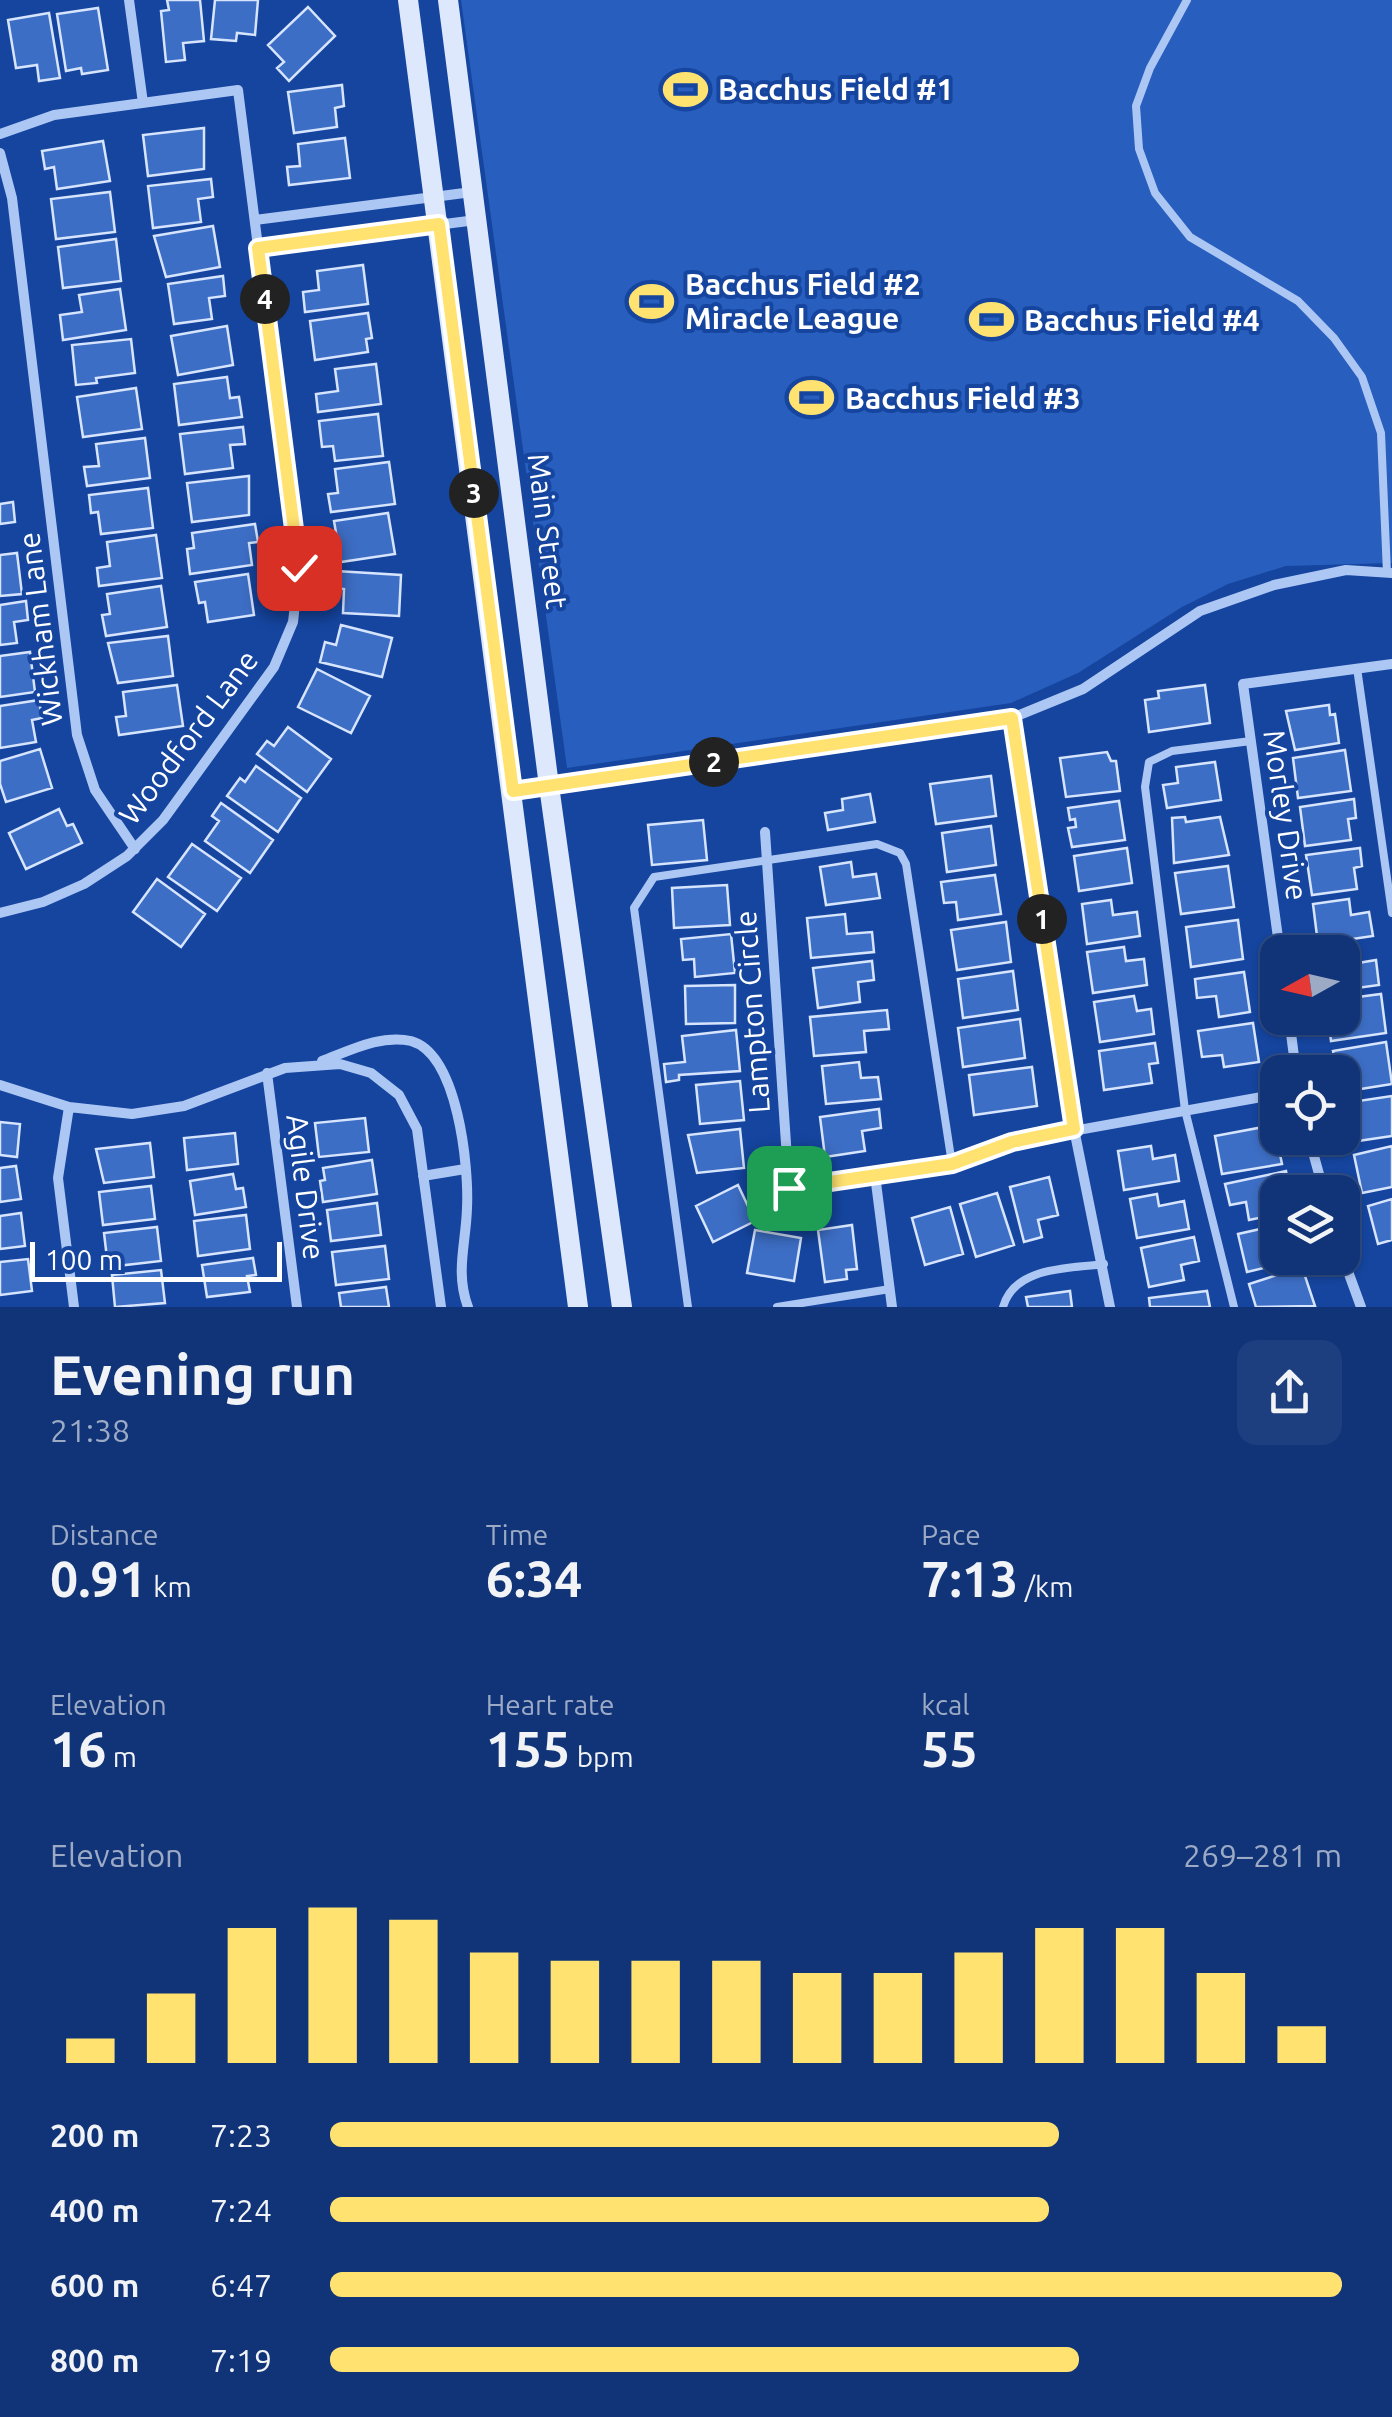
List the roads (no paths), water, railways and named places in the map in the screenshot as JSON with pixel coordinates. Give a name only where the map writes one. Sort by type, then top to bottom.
[{"type":"main road","points":[[408,0],[578,1307]]},
{"type":"main road","name":"Main Street","points":[[448,0],[549,786],[622,1307]]},
{"type":"street","points":[[0,134],[54,115],[143,103],[129,0]]},
{"type":"street","name":"Woodford Lane","points":[[0,913],[72,890],[135,848],[174,806],[266,680],[282,652],[295,611],[298,552],[238,90],[143,103]]},
{"type":"street","name":"Wickham Lane","points":[[0,153],[12,198],[78,734],[95,790],[135,848]]},
{"type":"street","points":[[255,220],[474,192]]},
{"type":"street","points":[[258,248],[477,220]]},
{"type":"street","points":[[513,791],[1012,718],[1083,688],[1200,611],[1274,585],[1346,570],[1389,573]]},
{"type":"street","points":[[1358,668],[1392,664]]},
{"type":"street","name":"Morley Drive","points":[[1278,935],[1243,684],[1358,668]]},
{"type":"street","points":[[1012,718],[1074,1129],[1110,1307]]},
{"type":"street","name":"Lampton Circle","points":[[765,832],[789,1188],[875,1175]]},
{"type":"street","points":[[0,1085],[68,1107],[115,1114],[173,1109],[266,1073],[316,1064],[370,1043],[404,1040],[424,1047],[444,1074],[460,1130],[467,1210],[460,1272],[468,1307]]},
{"type":"street","points":[[316,1064],[364,1070],[399,1094],[417,1129],[440,1307]]},
{"type":"street","name":"Agile Drive","points":[[266,1073],[297,1307]]},
{"type":"street","points":[[892,1307],[875,1175],[952,1164],[1012,1142],[1074,1129],[1260,1097]]},
{"type":"street","points":[[68,1107],[58,1178],[74,1307]]},
{"type":"street","points":[[424,1176],[465,1168]]},
{"type":"street","points":[[1349,1275],[1361,1307]]},
{"type":"lane","points":[[1187,0],[1150,68],[1136,106],[1138,149],[1155,194],[1190,237],[1298,301],[1334,338],[1362,377],[1381,433],[1389,573]]},
{"type":"lane","points":[[1358,668],[1392,913]]},
{"type":"lane","points":[[1234,1307],[1185,1110],[1145,787],[1149,762],[1172,751],[1251,741]]},
{"type":"lane","points":[[688,1307],[634,908],[654,877],[877,844],[900,852],[906,864],[952,1164]]},
{"type":"lane","points":[[1003,1307],[1008,1291],[1019,1280],[1104,1264]]},
{"type":"lane","points":[[777,1307],[890,1288]]},
{"type":"place","name":"Bacchus Field #1","points":[[685,89]]},
{"type":"place","name":"Bacchus Field #2 Miracle League","points":[[652,301]]},
{"type":"place","name":"Bacchus Field #4","points":[[991,320]]},
{"type":"place","name":"Bacchus Field #3","points":[[812,398]]}]
